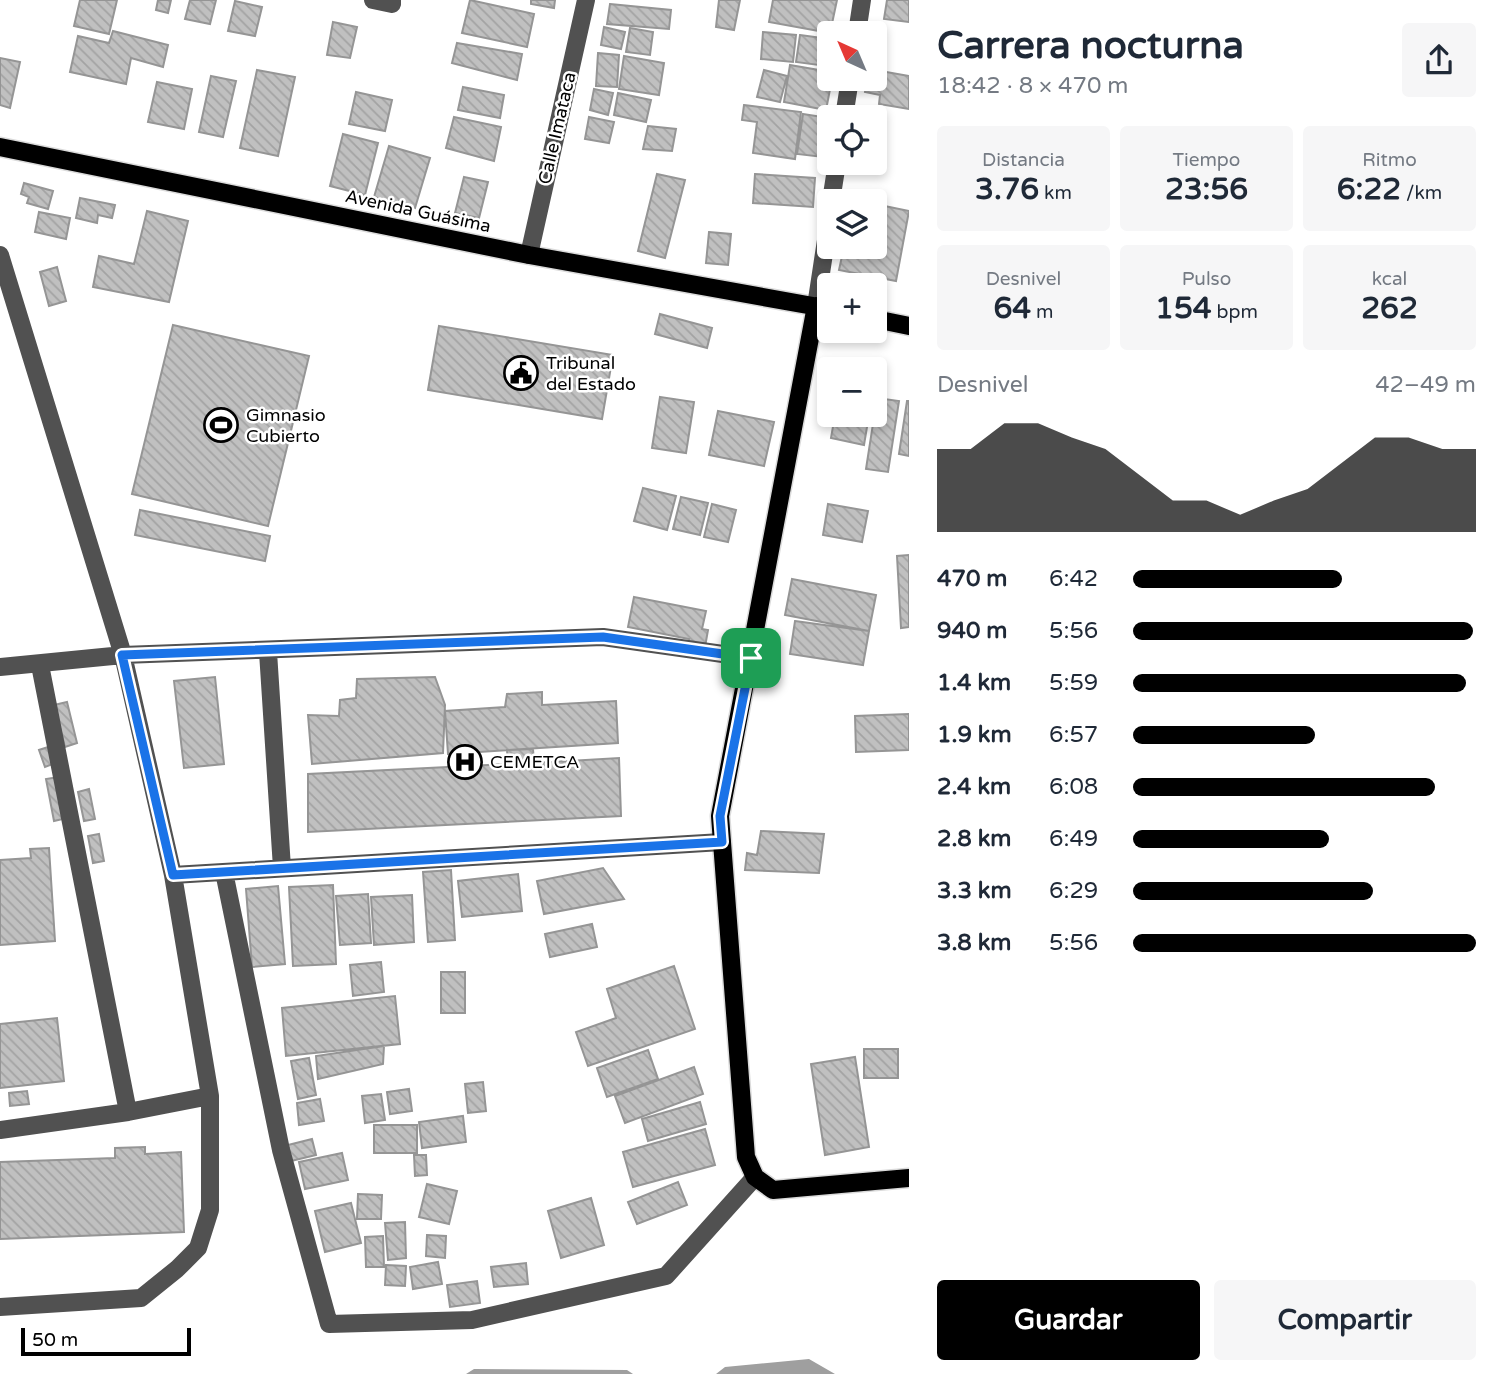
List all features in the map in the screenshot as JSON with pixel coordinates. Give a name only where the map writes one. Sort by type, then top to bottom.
[{"type":"main road","name":"Avenida Guásima","points":[[0,147],[528,255],[817,306]]},
{"type":"main road","points":[[887,321],[909,326]]},
{"type":"main road","points":[[817,336],[720,816],[746,1157],[755,1177],[772,1191],[909,1178]]},
{"type":"street","points":[[373,0],[391,4],[392,0]]},
{"type":"street","name":"Calle Imataca","points":[[528,255],[586,0]]},
{"type":"street","points":[[859,21],[862,0]]},
{"type":"street","points":[[0,255],[122,655],[173,875],[210,1096],[210,1210],[198,1248],[141,1298],[0,1307]]},
{"type":"street","points":[[0,667],[122,655],[268,652],[603,637],[751,658]]},
{"type":"street","points":[[268,652],[282,869]]},
{"type":"street","points":[[40,665],[128,1112]]},
{"type":"street","points":[[173,875],[722,842]]},
{"type":"street","points":[[224,872],[281,1150],[329,1324],[472,1320],[666,1276],[755,1177]]},
{"type":"street","points":[[0,1130],[128,1112],[210,1096]]},
{"type":"shaded area","points":[[809,1359],[835,1374],[716,1374],[725,1367]]},
{"type":"shaded area","points":[[474,1369],[627,1370],[633,1374],[466,1374]]},
{"type":"building","points":[[80,0],[117,0],[109,34],[74,26]]},
{"type":"building","points":[[158,0],[171,0],[168,13],[156,10]]},
{"type":"building","points":[[190,0],[216,0],[210,24],[185,19]]},
{"type":"building","points":[[470,0],[534,14],[527,47],[462,33]]},
{"type":"building","points":[[531,0],[555,0],[554,8],[531,4]]},
{"type":"building","points":[[719,0],[740,0],[734,30],[716,27]]},
{"type":"building","points":[[773,0],[837,0],[833,21],[817,21],[817,31],[769,22]]},
{"type":"building","points":[[887,0],[909,0],[909,22],[884,19]]},
{"type":"building","points":[[235,1],[262,7],[255,36],[228,31]]},
{"type":"building","points":[[610,4],[671,10],[669,29],[607,24]]},
{"type":"building","points":[[333,22],[357,27],[350,58],[327,55]]},
{"type":"building","points":[[604,27],[625,32],[621,49],[601,45]]},
{"type":"building","points":[[630,28],[653,32],[650,55],[626,52]]},
{"type":"building","points":[[113,31],[168,45],[163,67],[131,58],[126,84],[70,72],[78,36],[109,43]]},
{"type":"building","points":[[763,32],[796,35],[793,62],[761,59]]},
{"type":"building","points":[[800,35],[817,37],[817,65],[796,62]]},
{"type":"building","points":[[457,43],[522,54],[517,80],[452,63]]},
{"type":"building","points":[[598,53],[619,55],[617,87],[596,86]]},
{"type":"building","points":[[624,56],[664,63],[659,95],[619,89]]},
{"type":"building","points":[[0,58],[20,62],[10,108],[0,105]]},
{"type":"building","points":[[790,65],[817,70],[817,91],[830,91],[827,105],[817,105],[817,108],[784,102]]},
{"type":"building","points":[[257,70],[295,77],[278,156],[240,148]]},
{"type":"building","points":[[764,70],[787,76],[780,102],[757,97]]},
{"type":"building","points":[[887,72],[909,76],[909,109],[879,104],[880,95],[865,92],[887,91]]},
{"type":"building","points":[[211,76],[236,81],[223,137],[199,132]]},
{"type":"building","points":[[157,82],[192,89],[184,129],[148,122]]},
{"type":"building","points":[[463,87],[504,95],[500,118],[458,110]]},
{"type":"building","points":[[594,89],[613,93],[608,115],[590,110]]},
{"type":"building","points":[[356,92],[392,100],[385,131],[349,124]]},
{"type":"building","points":[[618,93],[651,100],[646,122],[614,115]]},
{"type":"building","points":[[744,105],[801,112],[795,159],[753,153],[757,122],[742,120]]},
{"type":"building","points":[[803,114],[817,116],[817,156],[797,154]]},
{"type":"building","points":[[454,117],[501,127],[494,161],[446,148]]},
{"type":"building","points":[[589,117],[614,122],[609,143],[585,139]]},
{"type":"building","points":[[648,126],[676,129],[672,151],[643,149]]},
{"type":"building","points":[[343,134],[378,143],[365,195],[330,186]]},
{"type":"building","points":[[389,146],[430,158],[415,208],[374,197]]},
{"type":"building","points":[[657,174],[685,180],[665,258],[638,251]]},
{"type":"building","points":[[755,174],[815,178],[813,207],[753,203]]},
{"type":"building","points":[[464,177],[488,182],[479,218],[455,213]]},
{"type":"building","points":[[24,183],[53,191],[48,209],[27,203],[29,197],[21,194]]},
{"type":"building","points":[[80,198],[115,205],[112,218],[98,215],[97,223],[76,218]]},
{"type":"building","points":[[887,206],[909,211],[896,281],[887,279],[887,273],[839,270],[841,259],[887,259]]},
{"type":"building","points":[[147,211],[188,221],[169,302],[93,287],[99,256],[134,264]]},
{"type":"building","points":[[39,212],[70,218],[66,239],[35,232]]},
{"type":"building","points":[[709,232],[731,234],[728,265],[706,263]]},
{"type":"building","points":[[57,267],[66,301],[49,306],[40,272]]},
{"type":"building","points":[[660,314],[712,328],[707,348],[655,334]]},
{"type":"building","name":"Gimnasio Cubierto","points":[[173,325],[309,356],[268,526],[132,494]]},
{"type":"building","name":"Tribunal del Estado","points":[[439,326],[613,355],[602,419],[428,390]]},
{"type":"building","points":[[660,397],[694,402],[686,453],[652,448]]},
{"type":"building","points":[[887,399],[899,401],[888,472],[866,469],[873,427],[887,427]]},
{"type":"building","points":[[909,401],[909,456],[899,454]]},
{"type":"building","points":[[718,411],[774,422],[764,466],[709,455]]},
{"type":"building","points":[[833,427],[867,427],[864,445],[831,438]]},
{"type":"building","points":[[643,488],[676,496],[667,530],[634,521]]},
{"type":"building","points":[[681,497],[708,503],[700,535],[673,529]]},
{"type":"building","points":[[712,504],[736,510],[728,542],[704,537]]},
{"type":"building","points":[[828,504],[868,511],[862,542],[823,535]]},
{"type":"building","points":[[140,510],[270,536],[265,561],[135,535]]},
{"type":"building","points":[[909,555],[909,627],[901,628],[897,556]]},
{"type":"building","points":[[792,579],[876,595],[869,631],[785,615]]},
{"type":"building","points":[[634,597],[706,611],[702,629],[708,630],[705,647],[688,644],[689,639],[628,627]]},
{"type":"building","points":[[795,621],[869,631],[863,665],[790,654]]},
{"type":"building","points":[[215,677],[224,764],[184,768],[174,681]]},
{"type":"building","points":[[435,677],[445,705],[443,753],[312,764],[308,715],[339,716],[340,700],[356,698],[357,679]]},
{"type":"building","points":[[542,692],[542,705],[616,701],[618,743],[448,754],[445,711],[505,707],[507,694]]},
{"type":"building","points":[[67,702],[77,743],[65,747],[54,705]]},
{"type":"building","points":[[909,714],[909,750],[856,752],[855,716]]},
{"type":"building","points":[[48,747],[53,764],[45,767],[39,750]]},
{"type":"building","points":[[533,749],[534,763],[619,758],[621,816],[308,832],[308,774],[508,764],[507,750]]},
{"type":"building","points":[[59,777],[67,818],[54,821],[46,779]]},
{"type":"building","points":[[89,789],[95,819],[84,821],[78,792]]},
{"type":"building","points":[[761,831],[824,834],[819,873],[745,870],[747,853],[757,855]]},
{"type":"building","points":[[99,834],[104,861],[93,863],[88,836]]},
{"type":"building","points":[[49,848],[55,941],[0,945],[0,860],[31,858],[30,849]]},
{"type":"building","points":[[603,868],[624,899],[544,914],[537,881]]},
{"type":"building","points":[[451,870],[455,940],[428,942],[423,872]]},
{"type":"building","points":[[518,874],[522,911],[462,917],[458,881]]},
{"type":"building","points":[[333,885],[336,964],[293,966],[289,887]]},
{"type":"building","points":[[278,886],[285,964],[252,967],[246,889]]},
{"type":"building","points":[[368,894],[371,943],[340,945],[336,896]]},
{"type":"building","points":[[412,895],[414,942],[374,945],[371,897]]},
{"type":"building","points":[[592,924],[597,947],[550,957],[545,934]]},
{"type":"building","points":[[381,962],[384,992],[353,996],[350,965]]},
{"type":"building","points":[[674,966],[695,1029],[588,1066],[576,1032],[616,1018],[607,989]]},
{"type":"building","points":[[441,972],[465,972],[465,1013],[441,1013]]},
{"type":"building","points":[[395,996],[400,1044],[286,1056],[282,1008]]},
{"type":"building","points":[[57,1018],[64,1081],[0,1088],[0,1024]]},
{"type":"building","points":[[384,1046],[383,1064],[318,1079],[316,1056]]},
{"type":"building","points":[[864,1049],[898,1049],[898,1078],[864,1078]]},
{"type":"building","points":[[648,1050],[658,1079],[607,1097],[597,1068]]},
{"type":"building","points":[[855,1057],[869,1147],[825,1155],[811,1064]]},
{"type":"building","points":[[309,1058],[316,1095],[298,1099],[291,1061]]},
{"type":"building","points":[[694,1067],[703,1094],[625,1123],[615,1096]]},
{"type":"building","points":[[483,1082],[486,1111],[468,1113],[465,1084]]},
{"type":"building","points":[[409,1089],[412,1111],[390,1114],[387,1092]]},
{"type":"building","points":[[27,1091],[29,1104],[10,1106],[9,1093]]},
{"type":"building","points":[[381,1094],[385,1120],[365,1123],[362,1096]]},
{"type":"building","points":[[320,1099],[324,1121],[299,1125],[297,1103]]},
{"type":"building","points":[[700,1102],[706,1124],[648,1141],[642,1119]]},
{"type":"building","points":[[463,1116],[466,1142],[422,1148],[419,1122]]},
{"type":"building","points":[[374,1125],[417,1125],[417,1153],[374,1153]]},
{"type":"building","points":[[705,1129],[715,1165],[633,1187],[623,1152]]},
{"type":"building","points":[[312,1139],[316,1155],[291,1161],[288,1145]]},
{"type":"building","points":[[145,1147],[145,1154],[181,1152],[184,1232],[0,1239],[0,1162],[115,1158],[115,1148]]},
{"type":"building","points":[[342,1153],[348,1180],[305,1189],[299,1162]]},
{"type":"building","points":[[414,1155],[426,1155],[427,1175],[415,1176]]},
{"type":"building","points":[[678,1182],[687,1205],[637,1224],[628,1202]]},
{"type":"building","points":[[427,1184],[457,1191],[449,1224],[419,1217]]},
{"type":"building","points":[[358,1194],[382,1195],[381,1219],[357,1219]]},
{"type":"building","points":[[591,1198],[604,1245],[561,1258],[548,1211]]},
{"type":"building","points":[[351,1203],[361,1243],[325,1252],[315,1211]]},
{"type":"building","points":[[405,1222],[406,1258],[388,1260],[385,1223]]},
{"type":"building","points":[[427,1235],[446,1236],[445,1258],[426,1256]]},
{"type":"building","points":[[383,1236],[384,1267],[366,1267],[365,1237]]},
{"type":"building","points":[[438,1262],[442,1284],[413,1289],[410,1267]]},
{"type":"building","points":[[526,1263],[528,1284],[494,1287],[491,1267]]},
{"type":"building","points":[[386,1265],[406,1266],[405,1286],[385,1285]]},
{"type":"building","points":[[477,1281],[480,1303],[450,1307],[447,1285]]},
{"type":"place","name":"Tribunal del Estado","points":[[521,373]]},
{"type":"place","name":"Gimnasio Cubierto","points":[[221,425]]},
{"type":"place","name":"CEMETCA","points":[[465,762]]},
{"type":"route","points":[[603,637],[751,658],[720,816],[722,842],[173,875],[122,655],[268,652],[603,637]]}]
